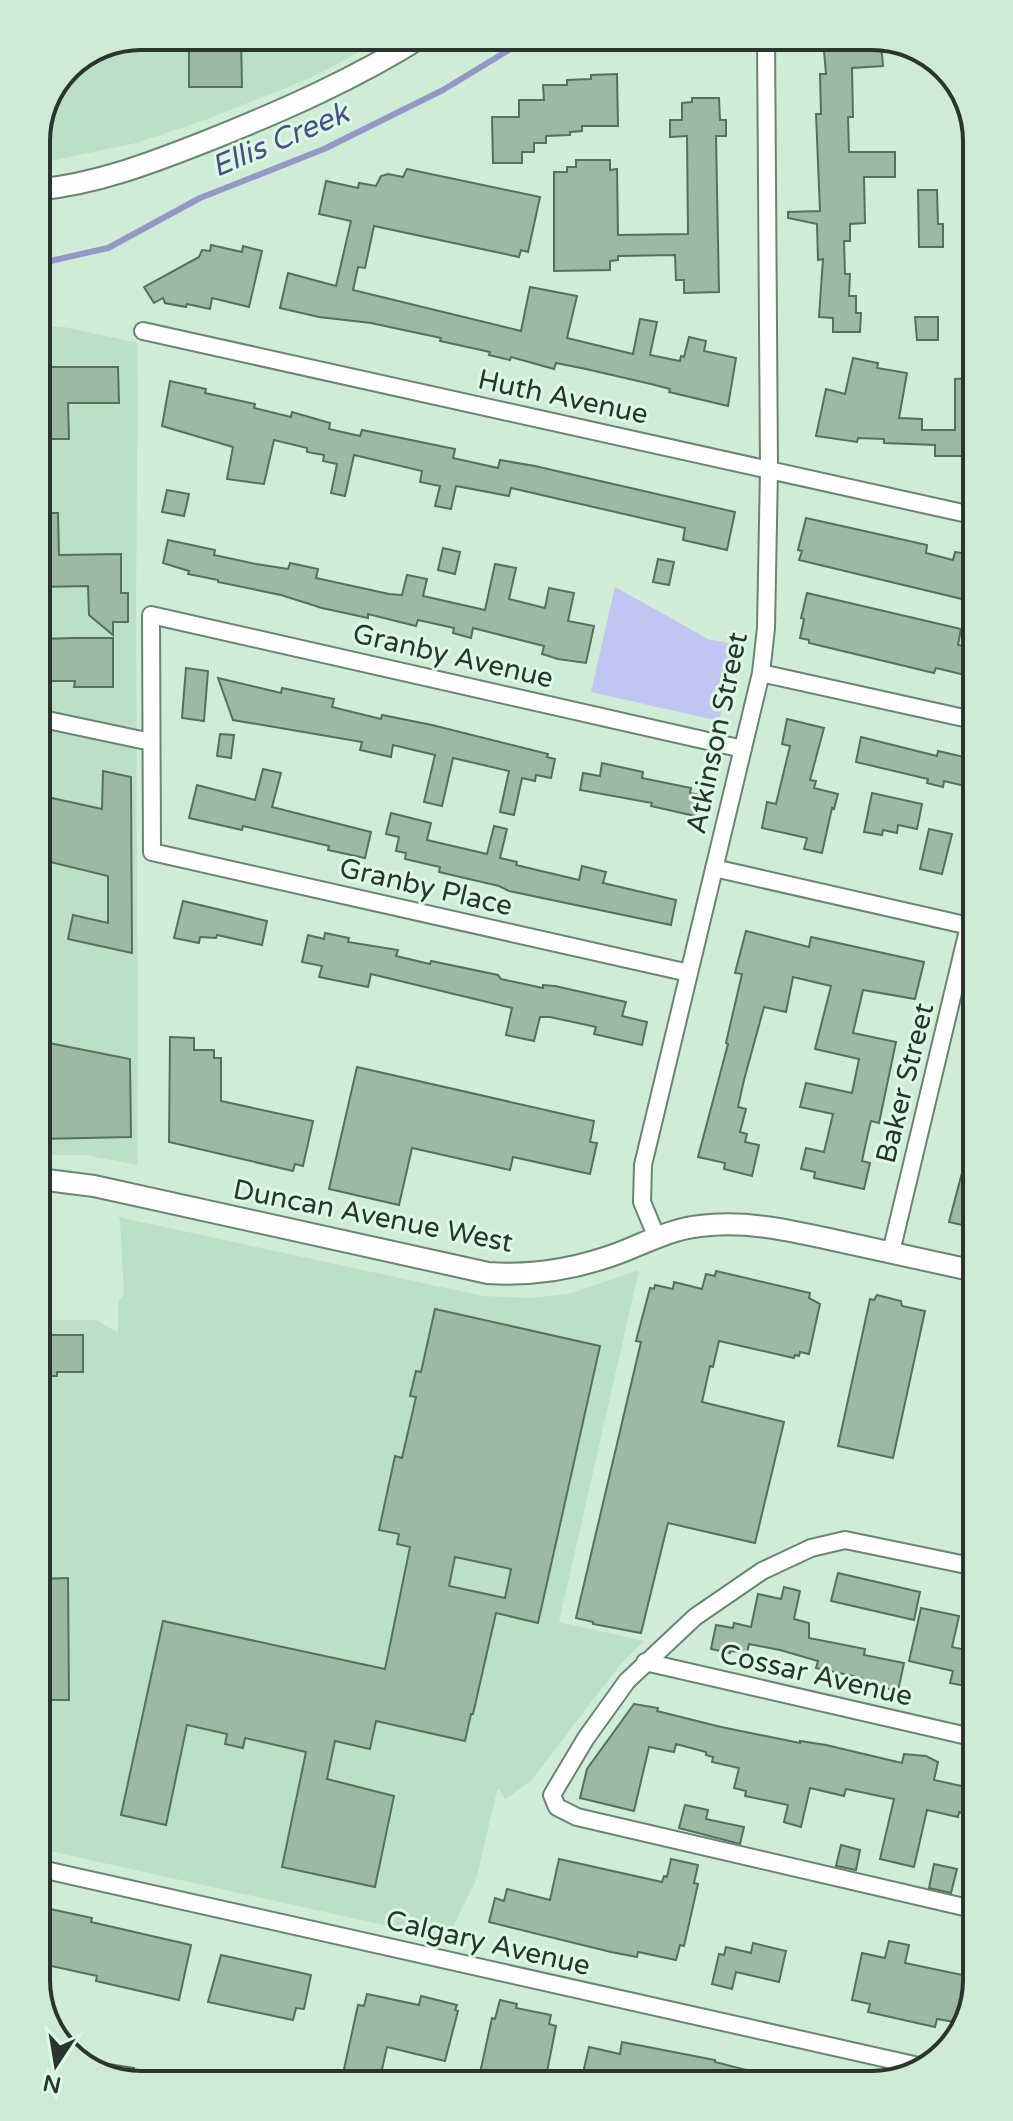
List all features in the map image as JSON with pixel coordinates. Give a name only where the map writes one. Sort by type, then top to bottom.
[{"type":"street","points":[[50,188],[110,178],[265,118],[346,80],[398,50]]},
{"type":"street","name":"Atkinson Street","points":[[657,1238],[642,1202],[643,1165],[761,673],[766,628],[769,469],[766,50]]},
{"type":"street","name":"Huth Avenue","points":[[143,331],[963,513]]},
{"type":"street","name":"Granby Avenue","points":[[151,742],[151,615],[743,749]]},
{"type":"street","points":[[761,673],[963,718]]},
{"type":"street","points":[[50,721],[151,742]]},
{"type":"street","name":"Granby Place","points":[[151,742],[152,852],[689,973]]},
{"type":"street","points":[[714,868],[963,925]]},
{"type":"street","name":"Baker Street","points":[[891,1252],[963,960]]},
{"type":"street","name":"Duncan Avenue West","points":[[50,1180],[94,1186],[488,1273],[565,1269],[698,1226],[745,1224],[775,1227],[963,1268]]},
{"type":"street","points":[[963,1564],[845,1540],[811,1548],[762,1571],[695,1617],[627,1681],[586,1738],[552,1795],[557,1807],[577,1817],[963,1907]]},
{"type":"street","name":"Cossar Avenue","points":[[645,1662],[963,1735]]},
{"type":"street","name":"Calgary Avenue","points":[[50,1871],[908,2064]]},
{"type":"shaded area","points":[[141,50],[363,50],[310,78],[205,120],[136,143],[50,161],[50,135],[59,101],[81,73],[112,55]]},
{"type":"shaded area","points":[[50,327],[64,327],[138,343],[138,1165],[86,1155],[50,1155]]},
{"type":"shaded area","points":[[615,587],[708,639],[737,645],[720,717],[715,720],[591,692]]},
{"type":"shaded area","points":[[118,1217],[483,1296],[535,1298],[572,1293],[639,1270],[559,1622],[644,1641],[619,1666],[531,1781],[505,1799],[499,1789],[497,1791],[476,1880],[447,1939],[50,1851],[50,1320],[96,1320],[118,1333],[118,1302],[124,1293]]},
{"type":"building","points":[[189,50],[241,50],[242,87],[189,87]]},
{"type":"building","points":[[824,51],[882,51],[883,66],[852,68],[853,117],[848,117],[849,152],[895,152],[895,177],[864,177],[865,223],[850,224],[850,241],[844,241],[845,274],[850,274],[849,296],[856,296],[856,313],[861,313],[860,332],[833,332],[833,318],[819,317],[823,259],[818,260],[817,224],[788,218],[788,212],[820,211],[816,114],[821,114],[820,74],[826,74]]},
{"type":"building","points":[[617,74],[618,126],[582,126],[582,131],[570,132],[570,135],[546,136],[546,143],[534,143],[534,152],[522,152],[522,163],[493,163],[492,117],[519,117],[519,100],[544,100],[543,85],[567,85],[567,80]]},
{"type":"building","points":[[692,98],[719,98],[720,120],[726,120],[726,136],[716,136],[719,292],[684,293],[684,280],[676,280],[675,255],[618,256],[618,260],[610,261],[610,270],[554,271],[554,172],[567,172],[567,167],[576,167],[576,160],[610,160],[610,170],[617,169],[618,235],[688,234],[687,136],[670,137],[670,120],[682,120],[682,103],[692,102]]},
{"type":"building","points":[[407,169],[540,197],[528,252],[521,250],[519,257],[374,226],[365,268],[358,267],[353,290],[521,331],[530,287],[577,296],[567,338],[633,354],[640,319],[657,322],[650,355],[680,361],[689,337],[706,341],[704,351],[736,358],[728,406],[586,369],[556,363],[554,369],[511,357],[510,360],[489,355],[490,352],[440,341],[441,338],[280,308],[288,273],[336,286],[351,221],[319,214],[326,181],[358,188],[359,183],[376,186],[381,176],[403,177]]},
{"type":"building","points":[[918,190],[937,190],[938,224],[943,224],[943,247],[919,247]]},
{"type":"building","points":[[211,245],[242,252],[243,246],[262,251],[249,307],[212,298],[210,309],[165,303],[163,298],[154,303],[144,287],[199,257],[202,250],[210,251]]},
{"type":"building","points":[[915,317],[938,317],[938,340],[917,340]]},
{"type":"building","points":[[853,358],[878,363],[877,368],[907,373],[899,418],[922,419],[922,430],[955,430],[955,379],[963,379],[963,456],[935,456],[935,445],[884,443],[884,439],[858,438],[857,442],[816,436],[826,389],[845,394]]},
{"type":"building","points":[[50,367],[118,367],[119,403],[68,403],[69,439],[50,439]]},
{"type":"building","points":[[170,381],[206,389],[205,393],[255,404],[254,408],[291,417],[292,412],[330,423],[329,429],[360,436],[362,430],[455,449],[453,458],[498,468],[500,460],[535,466],[735,512],[727,550],[683,540],[685,528],[511,488],[509,496],[456,486],[451,509],[435,506],[440,486],[420,482],[422,471],[354,455],[345,496],[331,493],[337,464],[323,461],[324,455],[307,452],[307,448],[274,440],[264,484],[227,479],[233,447],[162,426]]},
{"type":"building","points":[[167,490],[189,494],[184,516],[162,512]]},
{"type":"building","points":[[50,513],[58,513],[59,555],[121,554],[121,593],[128,593],[128,622],[113,622],[113,635],[89,615],[88,586],[50,587]]},
{"type":"building","points":[[806,518],[927,545],[926,553],[953,560],[955,552],[963,553],[963,596],[962,599],[799,560],[802,551],[798,550]]},
{"type":"building","points":[[168,540],[215,550],[214,555],[256,564],[288,569],[290,563],[318,569],[316,578],[389,594],[402,595],[407,575],[427,579],[423,596],[485,610],[495,564],[516,568],[509,599],[545,608],[549,588],[574,593],[568,621],[594,626],[586,663],[558,659],[542,654],[544,646],[473,628],[471,638],[453,633],[454,628],[418,620],[416,626],[368,614],[368,618],[188,574],[189,571],[163,563]]},
{"type":"building","points":[[443,548],[460,552],[455,574],[438,570]]},
{"type":"building","points":[[658,559],[674,562],[669,585],[653,582]]},
{"type":"building","points":[[807,593],[961,629],[958,645],[963,646],[963,675],[936,668],[934,673],[809,643],[809,640],[800,638],[804,619],[801,618]]},
{"type":"building","points":[[113,638],[113,687],[74,687],[75,681],[50,681],[50,639]]},
{"type":"building","points":[[186,668],[208,671],[204,721],[182,718]]},
{"type":"building","points":[[218,678],[281,693],[282,688],[334,699],[332,707],[381,719],[382,715],[432,725],[548,754],[547,757],[555,759],[551,778],[536,775],[535,781],[522,778],[514,815],[500,812],[509,771],[453,758],[442,806],[424,802],[435,755],[393,745],[391,757],[360,750],[362,742],[233,720]]},
{"type":"building","points":[[787,719],[824,728],[810,780],[816,781],[814,788],[838,794],[822,853],[804,849],[807,838],[762,828],[767,802],[776,804],[790,746],[782,744]]},
{"type":"building","points":[[220,734],[234,735],[231,758],[217,756]]},
{"type":"building","points":[[861,737],[937,756],[938,751],[963,757],[963,786],[944,781],[943,787],[927,783],[928,779],[856,762]]},
{"type":"building","points":[[602,763],[643,772],[642,778],[691,788],[690,793],[700,795],[695,816],[651,806],[652,803],[580,790],[583,773],[600,776]]},
{"type":"building","points":[[263,769],[281,773],[272,807],[371,832],[365,858],[328,850],[329,846],[243,826],[242,830],[189,818],[197,785],[255,800]]},
{"type":"building","points":[[103,771],[131,777],[132,953],[68,939],[73,915],[108,923],[108,876],[50,862],[50,798],[102,809]]},
{"type":"building","points":[[872,793],[922,804],[917,829],[898,825],[897,833],[883,830],[882,835],[864,832]]},
{"type":"building","points":[[391,813],[431,823],[427,840],[487,854],[494,826],[507,829],[500,858],[517,862],[516,865],[579,880],[582,866],[606,872],[603,883],[676,900],[671,925],[509,891],[439,872],[440,867],[405,859],[406,853],[396,851],[399,837],[386,834]]},
{"type":"building","points":[[929,829],[952,834],[942,874],[920,869]]},
{"type":"building","points":[[183,901],[267,921],[262,945],[217,935],[216,938],[200,937],[199,943],[174,938]]},
{"type":"building","points":[[746,931],[809,947],[811,937],[924,962],[915,999],[863,990],[853,1033],[896,1042],[879,1123],[871,1121],[868,1133],[862,1161],[870,1163],[864,1189],[814,1178],[815,1172],[801,1169],[806,1148],[824,1152],[833,1114],[800,1107],[806,1083],[852,1093],[859,1059],[815,1049],[831,986],[793,977],[786,1012],[764,1007],[738,1107],[746,1109],[740,1132],[747,1134],[745,1142],[759,1145],[752,1176],[724,1169],[725,1163],[698,1157],[728,1044],[742,974],[735,973]]},
{"type":"building","points":[[325,933],[349,938],[348,942],[398,950],[396,956],[430,964],[431,961],[543,988],[543,985],[555,986],[626,1002],[622,1016],[647,1022],[642,1045],[594,1034],[596,1027],[550,1017],[540,1017],[534,1041],[506,1035],[512,1008],[371,974],[368,987],[319,977],[322,966],[302,962],[308,935],[324,939]]},
{"type":"building","points":[[170,1037],[194,1038],[194,1050],[214,1050],[214,1058],[221,1058],[221,1101],[313,1121],[303,1166],[295,1164],[293,1171],[169,1142]]},
{"type":"building","points":[[50,1043],[130,1059],[131,1137],[50,1139]]},
{"type":"building","points":[[357,1067],[594,1121],[590,1142],[597,1143],[590,1174],[513,1157],[510,1170],[412,1148],[399,1205],[329,1189]]},
{"type":"building","points":[[963,1169],[963,1225],[949,1222]]},
{"type":"building","points":[[716,1271],[810,1293],[809,1298],[820,1304],[809,1354],[800,1352],[794,1358],[719,1341],[713,1367],[710,1366],[702,1402],[784,1422],[755,1543],[668,1523],[641,1633],[576,1618],[641,1342],[636,1341],[650,1288],[654,1289],[655,1285],[673,1289],[674,1282],[702,1289],[706,1274],[715,1276]]},
{"type":"building","points":[[877,1295],[901,1301],[902,1306],[925,1311],[893,1458],[838,1446],[870,1299],[874,1300]]},
{"type":"building","points":[[435,1309],[600,1346],[538,1623],[496,1613],[465,1741],[376,1721],[370,1749],[335,1741],[327,1779],[394,1796],[375,1887],[282,1867],[306,1752],[245,1738],[243,1748],[225,1744],[227,1734],[187,1725],[166,1825],[121,1815],[163,1621],[385,1669],[410,1547],[397,1544],[399,1534],[379,1530],[395,1456],[402,1458],[416,1397],[410,1396],[416,1371],[421,1372]],"holes":[[[455,1557],[511,1569],[505,1598],[449,1586]]]},
{"type":"building","points":[[50,1335],[83,1335],[83,1372],[57,1372],[57,1376],[50,1376]]},
{"type":"building","points":[[838,1573],[920,1592],[914,1620],[831,1601]]},
{"type":"building","points":[[68,1578],[69,1700],[50,1700],[50,1579]]},
{"type":"building","points":[[784,1587],[800,1591],[794,1619],[809,1623],[809,1638],[865,1649],[864,1655],[904,1663],[898,1691],[861,1683],[862,1678],[816,1668],[818,1661],[780,1650],[749,1644],[747,1653],[711,1649],[716,1625],[733,1628],[734,1623],[751,1627],[758,1594],[781,1599]]},
{"type":"building","points":[[921,1608],[959,1616],[952,1647],[963,1649],[963,1686],[950,1683],[953,1671],[909,1661]]},
{"type":"building","points":[[634,1704],[721,1727],[800,1743],[826,1745],[902,1763],[904,1754],[926,1756],[938,1762],[934,1780],[963,1786],[963,1813],[959,1812],[958,1817],[927,1810],[914,1867],[880,1859],[894,1799],[846,1789],[844,1796],[810,1788],[801,1827],[784,1822],[788,1805],[745,1796],[746,1791],[734,1788],[739,1768],[712,1762],[713,1757],[706,1755],[706,1752],[676,1744],[674,1752],[649,1747],[634,1811],[580,1798],[587,1769]]},
{"type":"building","points":[[685,1805],[708,1810],[706,1819],[744,1827],[740,1844],[679,1828]]},
{"type":"building","points":[[841,1845],[860,1850],[856,1870],[836,1866]]},
{"type":"building","points":[[559,1859],[662,1882],[664,1876],[667,1877],[671,1859],[698,1865],[694,1883],[698,1884],[684,1946],[680,1945],[676,1960],[638,1952],[637,1957],[611,1952],[489,1922],[495,1898],[504,1901],[507,1889],[550,1900]]},
{"type":"building","points":[[934,1864],[957,1869],[951,1893],[929,1888]]},
{"type":"building","points":[[50,1909],[92,1918],[91,1922],[191,1945],[179,2000],[96,1981],[97,1976],[50,1966]]},
{"type":"building","points":[[889,1941],[909,1945],[905,1963],[963,1975],[960,2003],[952,2022],[937,2019],[935,2027],[868,2012],[870,2004],[852,2000],[862,1953],[885,1958]]},
{"type":"building","points":[[753,1943],[786,1951],[779,1982],[736,1972],[732,1989],[712,1984],[719,1954],[724,1955],[726,1947],[751,1953]]},
{"type":"building","points":[[221,1955],[311,1975],[304,2009],[296,2008],[293,2020],[208,2002]]},
{"type":"building","points":[[367,1994],[419,2005],[421,1996],[457,2005],[445,2061],[387,2047],[382,2071],[344,2071],[358,2005],[364,2006]]},
{"type":"building","points":[[500,2000],[517,2004],[516,2008],[551,2015],[549,2024],[556,2026],[547,2071],[480,2071],[492,2018],[495,2019]]},
{"type":"building","points":[[622,2042],[715,2060],[750,2071],[584,2071],[589,2047],[620,2054]]},
{"type":"building","points":[[107,2064],[134,2068],[134,2071],[123,2069]]},
{"type":"waterway","name":"Ellis Creek","points":[[50,261],[108,248],[200,198],[324,149],[443,90],[509,50]]}]
